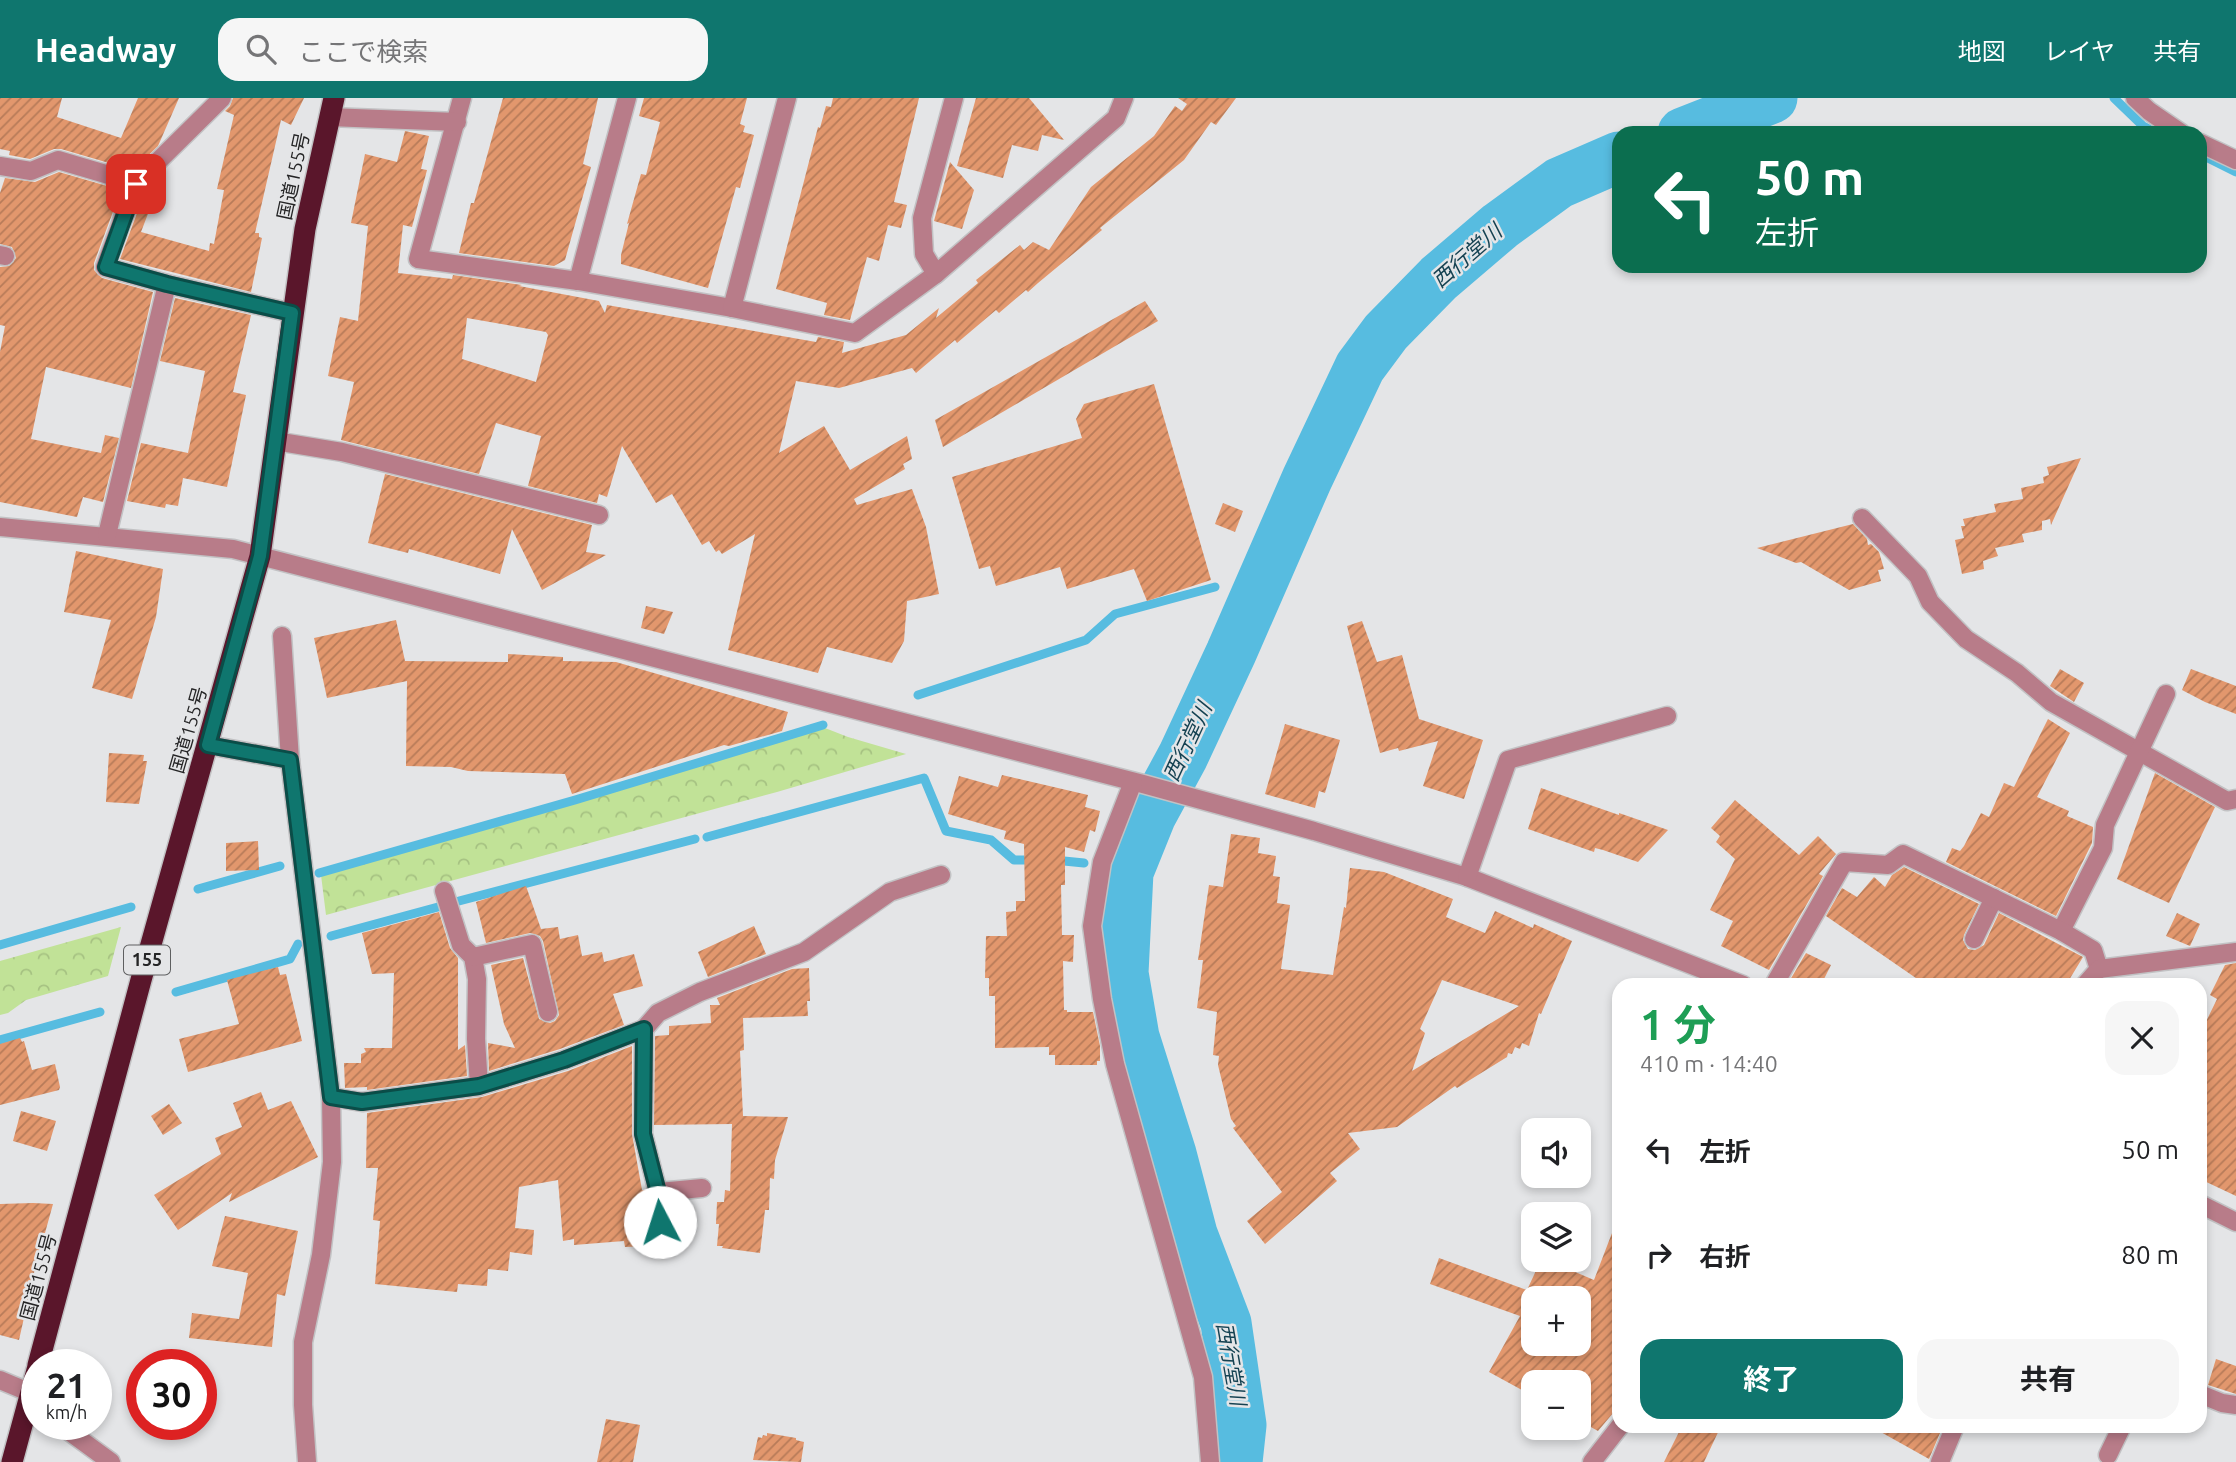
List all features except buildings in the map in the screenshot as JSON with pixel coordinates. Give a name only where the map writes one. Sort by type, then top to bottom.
[{"type":"highway","name":"国道155号","points":[[42,1349],[141,980],[260,556],[305,229],[331,107]]},
{"type":"highway","name":"国道155号","points":[[12,1462],[21,1435]]},
{"type":"street","points":[[222,98],[136,184],[106,267],[292,313]]},
{"type":"street","points":[[462,98],[418,259],[578,281],[855,333],[936,274],[1116,118],[1124,98]]},
{"type":"street","points":[[578,281],[627,98]]},
{"type":"street","points":[[732,308],[787,98]]},
{"type":"street","points":[[936,274],[924,254],[922,218],[954,98]]},
{"type":"street","points":[[2135,98],[2171,126]]},
{"type":"street","points":[[331,107],[457,122]]},
{"type":"street","points":[[2207,146],[2236,160]]},
{"type":"street","points":[[0,166],[31,171],[58,160],[136,184]]},
{"type":"street","points":[[107,535],[167,284]]},
{"type":"street","points":[[275,440],[342,452],[599,515]]},
{"type":"street","points":[[1862,518],[1919,576],[1930,602],[1966,639],[2017,673],[2050,702],[2227,801],[2236,799]]},
{"type":"street","points":[[0,527],[233,549],[1138,783],[1467,877],[1725,978]]},
{"type":"street","points":[[282,636],[290,760],[331,1097],[332,1162],[321,1255],[303,1342],[307,1462]]},
{"type":"street","points":[[2061,931],[2103,848],[2105,825],[2166,694]]},
{"type":"street","points":[[1467,877],[1508,760],[1667,716]]},
{"type":"street","points":[[208,745],[290,760]]},
{"type":"street","points":[[1138,783],[1102,862],[1092,926],[1102,999],[1115,1063],[1203,1377],[1210,1462]]},
{"type":"street","points":[[1778,978],[1844,862],[1888,865],[1903,854],[2061,931],[2093,950],[2099,968]]},
{"type":"street","points":[[331,1097],[362,1102],[479,1086],[564,1060],[644,1029],[658,1013],[700,992],[804,952],[890,892],[941,875]]},
{"type":"street","points":[[444,891],[461,945],[473,957],[477,979],[476,1039],[479,1086]]},
{"type":"street","points":[[1974,939],[1994,898]]},
{"type":"street","points":[[473,957],[532,944],[548,1013]]},
{"type":"street","points":[[2091,978],[2099,968],[2236,952]]},
{"type":"street","points":[[644,1029],[643,1134],[659,1192],[660,1244]]},
{"type":"street","points":[[659,1192],[702,1188]]},
{"type":"street","points":[[2207,1208],[2236,1222]]},
{"type":"street","points":[[0,1380],[21,1394]]},
{"type":"street","points":[[2207,1397],[2236,1405]]},
{"type":"street","points":[[1592,1462],[1615,1433]]},
{"type":"street","points":[[1940,1462],[1952,1433]]},
{"type":"street","points":[[2108,1455],[2119,1433]]},
{"type":"street","points":[[81,1440],[111,1462]]},
{"type":"green space","points":[[825,728],[906,754],[777,792],[326,915],[321,875]]},
{"type":"green space","points":[[121,927],[108,976],[26,1000],[8,1013],[0,1015],[0,961]]},
{"type":"waterway","name":"西行堂川","points":[[1701,126],[1772,98]]},
{"type":"waterway","points":[[2114,98],[2143,126]]},
{"type":"waterway","points":[[2207,158],[2236,172]]},
{"type":"waterway","name":"西行堂川","points":[[1237,1462],[1241,1425],[1226,1323],[1192,1234],[1171,1154],[1134,1037],[1123,973],[1128,872],[1151,815],[1183,756],[1360,367],[1386,332],[1439,278],[1500,226],[1559,183],[1612,160]]},
{"type":"waterway","points":[[918,695],[1086,640],[1115,614],[1215,587]]},
{"type":"waterway","points":[[319,873],[823,725]]},
{"type":"waterway","points":[[707,837],[924,778],[946,831],[991,840],[1014,860],[1033,860]]},
{"type":"waterway","points":[[459,901],[695,839]]},
{"type":"waterway","points":[[1054,860],[1084,863]]},
{"type":"waterway","points":[[198,889],[280,866]]},
{"type":"waterway","points":[[0,945],[131,907]]},
{"type":"waterway","points":[[331,936],[438,907]]},
{"type":"waterway","points":[[176,992],[290,959],[298,944]]},
{"type":"waterway","points":[[0,1040],[100,1012]]},
{"type":"route","points":[[136,184],[106,267],[292,313],[260,556],[208,745],[290,760],[331,1097],[362,1102],[479,1086],[564,1060],[644,1029],[643,1134],[660,1200],[660,1222]]}]
